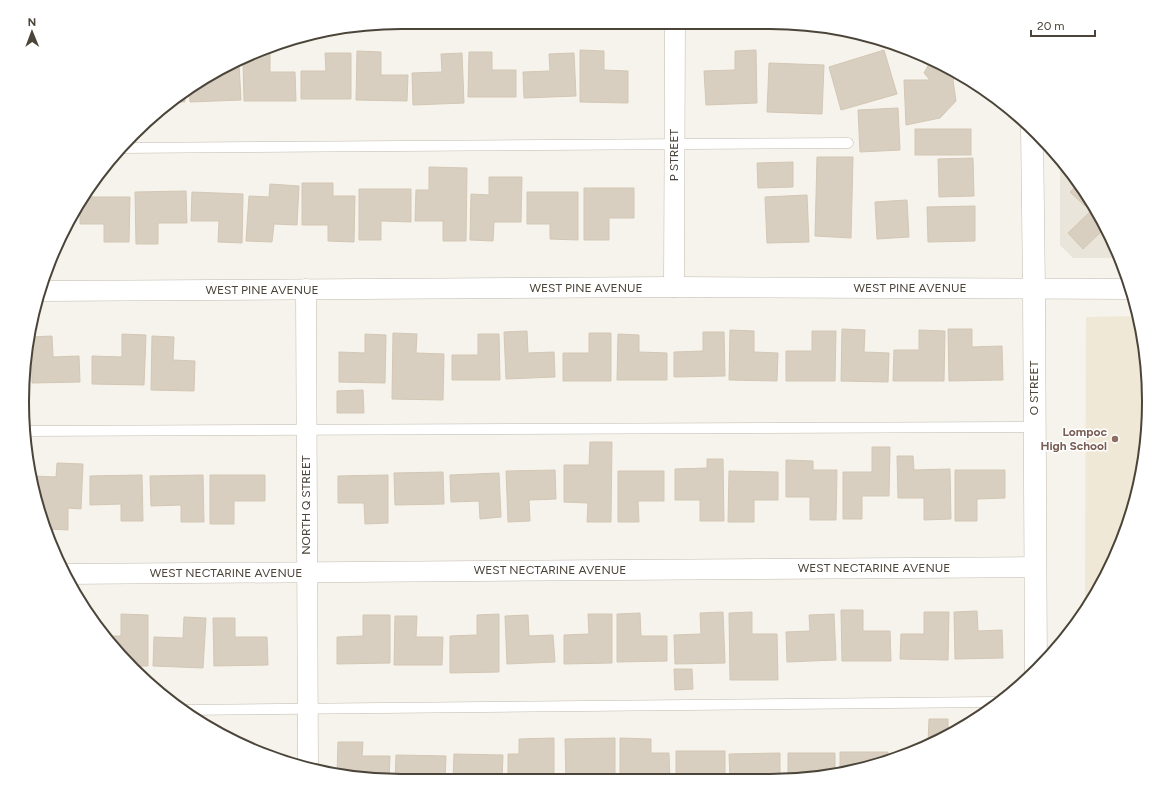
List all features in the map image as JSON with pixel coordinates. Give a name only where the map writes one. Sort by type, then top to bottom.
[{"type":"street","name":"P STREET","points":[[674,287],[675,29]]},
{"type":"street","name":"O STREET","points":[[1032,137],[1036,662]]},
{"type":"street","name":"WEST PINE AVENUE","points":[[46,291],[674,287],[1124,289]]},
{"type":"street","name":"NORTH Q STREET","points":[[306,290],[308,762]]},
{"type":"street","name":"WEST NECTARINE AVENUE","points":[[71,574],[1036,567]]},
{"type":"lane","points":[[129,148],[848,143]]},
{"type":"lane","points":[[30,431],[1034,427]]},
{"type":"lane","points":[[193,710],[989,702]]},
{"type":"shaded area","points":[[1060,169],[1092,215],[1114,258],[1073,258],[1060,245]]},
{"type":"shaded area","name":"Lompoc High School","points":[[1132,316],[1139,353],[1142,402],[1139,450],[1129,498],[1114,544],[1104,566],[1085,599],[1086,317]]},
{"type":"building","points":[[580,50],[604,51],[604,70],[628,71],[628,103],[580,102]]},
{"type":"building","points":[[756,50],[757,103],[706,105],[704,71],[735,70],[735,51]]},
{"type":"building","points":[[884,50],[897,94],[841,110],[829,67]]},
{"type":"building","points":[[357,51],[381,52],[381,75],[408,75],[407,101],[356,100]]},
{"type":"building","points":[[469,52],[492,52],[492,70],[516,70],[516,97],[468,97]]},
{"type":"building","points":[[270,53],[270,72],[295,72],[296,101],[244,101],[243,64]]},
{"type":"building","points":[[325,53],[351,53],[351,99],[301,99],[301,71],[326,71]]},
{"type":"building","points":[[462,53],[464,103],[413,105],[412,73],[442,72],[441,54]]},
{"type":"building","points":[[574,53],[576,96],[524,98],[523,72],[550,71],[549,54]]},
{"type":"building","points":[[769,63],[824,65],[822,114],[767,112]]},
{"type":"building","points":[[929,65],[954,78],[953,80],[956,101],[940,118],[906,125],[904,80],[930,80],[924,73]]},
{"type":"building","points":[[239,66],[241,100],[190,102],[190,96],[215,79]]},
{"type":"building","points":[[898,108],[900,150],[860,152],[858,110]]},
{"type":"building","points":[[915,129],[971,129],[971,155],[915,155]]},
{"type":"building","points":[[817,157],[853,157],[851,238],[815,236]]},
{"type":"building","points":[[973,158],[974,196],[939,197],[938,159]]},
{"type":"building","points":[[793,162],[793,187],[758,188],[757,163]]},
{"type":"building","points":[[429,167],[467,168],[466,241],[443,241],[443,221],[415,221],[416,190],[429,190]]},
{"type":"building","points":[[489,177],[522,177],[521,222],[494,222],[493,241],[470,240],[471,194],[489,195]]},
{"type":"building","points":[[302,183],[333,183],[333,196],[355,196],[354,242],[328,241],[328,225],[302,225]]},
{"type":"building","points":[[270,184],[299,186],[297,225],[274,224],[272,242],[246,241],[249,196],[269,197]]},
{"type":"building","points":[[584,188],[634,188],[634,218],[609,218],[609,240],[584,240]]},
{"type":"building","points":[[1074,188],[1086,205],[1085,206],[1070,192]]},
{"type":"building","points":[[359,189],[411,189],[411,222],[381,221],[381,240],[359,240]]},
{"type":"building","points":[[186,191],[187,223],[158,223],[158,244],[136,244],[135,192]]},
{"type":"building","points":[[192,192],[243,194],[242,243],[218,242],[219,221],[191,221]]},
{"type":"building","points":[[527,192],[578,192],[578,240],[550,239],[550,224],[527,224]]},
{"type":"building","points":[[807,195],[809,242],[767,243],[765,197]]},
{"type":"building","points":[[91,197],[130,197],[129,242],[104,242],[104,224],[80,224],[80,213]]},
{"type":"building","points":[[907,200],[909,237],[877,239],[875,202]]},
{"type":"building","points":[[975,206],[975,241],[928,242],[927,207]]},
{"type":"building","points":[[1090,212],[1101,232],[1083,249],[1068,233]]},
{"type":"building","points":[[842,329],[865,330],[864,352],[889,353],[888,382],[841,381]]},
{"type":"building","points":[[948,329],[972,329],[972,347],[1002,346],[1003,380],[949,381]]},
{"type":"building","points":[[730,330],[754,331],[754,352],[778,353],[777,381],[729,380]]},
{"type":"building","points":[[919,330],[945,331],[944,381],[893,381],[894,350],[919,350]]},
{"type":"building","points":[[527,331],[528,353],[554,352],[555,377],[506,379],[504,332]]},
{"type":"building","points":[[812,331],[836,331],[835,381],[786,381],[786,351],[812,351]]},
{"type":"building","points":[[703,332],[724,332],[725,376],[674,377],[674,352],[703,351]]},
{"type":"building","points":[[393,333],[417,334],[416,353],[444,354],[443,400],[392,399]]},
{"type":"building","points":[[589,333],[611,333],[611,381],[563,381],[563,353],[589,353]]},
{"type":"building","points":[[122,334],[146,335],[144,385],[92,384],[92,356],[122,357]]},
{"type":"building","points":[[365,334],[386,335],[385,383],[339,382],[339,352],[365,353]]},
{"type":"building","points":[[478,334],[499,334],[500,380],[452,380],[452,355],[478,355]]},
{"type":"building","points":[[618,334],[639,335],[639,352],[667,353],[667,380],[617,380]]},
{"type":"building","points":[[52,336],[53,357],[79,356],[80,382],[32,383],[31,359],[35,337]]},
{"type":"building","points":[[152,336],[174,337],[173,360],[195,361],[194,391],[151,390]]},
{"type":"building","points":[[363,390],[364,413],[337,413],[337,391]]},
{"type":"building","points":[[590,442],[612,442],[611,522],[587,522],[588,503],[564,502],[564,465],[589,465]]},
{"type":"building","points":[[872,447],[890,447],[889,496],[862,496],[862,519],[843,519],[843,472],[872,472]]},
{"type":"building","points":[[897,456],[913,456],[914,470],[950,469],[951,519],[924,520],[924,498],[898,498]]},
{"type":"building","points":[[707,459],[723,459],[724,521],[700,521],[700,500],[675,500],[675,469],[707,468]]},
{"type":"building","points":[[786,460],[813,461],[813,470],[837,470],[836,520],[810,520],[810,497],[786,497]]},
{"type":"building","points":[[57,463],[83,464],[81,509],[68,508],[68,530],[52,529],[37,476],[56,477]]},
{"type":"building","points":[[555,470],[556,499],[529,500],[530,521],[508,522],[506,471]]},
{"type":"building","points":[[955,470],[1005,470],[1005,498],[977,499],[977,521],[955,521]]},
{"type":"building","points":[[618,471],[664,471],[664,501],[638,501],[639,522],[618,522]]},
{"type":"building","points":[[729,471],[778,472],[778,500],[754,500],[754,522],[728,522]]},
{"type":"building","points":[[443,472],[444,504],[395,505],[394,473]]},
{"type":"building","points":[[499,473],[501,517],[480,519],[479,501],[451,502],[450,475]]},
{"type":"building","points":[[142,475],[143,521],[121,521],[121,504],[90,505],[90,476]]},
{"type":"building","points":[[203,475],[204,522],[181,522],[181,505],[151,506],[150,476]]},
{"type":"building","points":[[210,475],[265,475],[265,501],[234,501],[234,524],[210,524]]},
{"type":"building","points":[[388,475],[388,523],[365,524],[364,503],[338,503],[338,476]]},
{"type":"building","points":[[841,610],[863,610],[863,631],[890,631],[891,661],[842,661]]},
{"type":"building","points":[[977,611],[978,631],[1002,630],[1003,658],[955,659],[954,612]]},
{"type":"building","points":[[723,612],[725,663],[675,664],[674,635],[701,634],[700,613]]},
{"type":"building","points":[[752,612],[752,634],[777,634],[778,680],[730,680],[729,613]]},
{"type":"building","points":[[924,612],[949,612],[948,660],[900,659],[901,634],[924,634]]},
{"type":"building","points":[[640,613],[641,636],[667,636],[667,661],[617,662],[617,614]]},
{"type":"building","points":[[121,614],[148,615],[148,666],[139,666],[112,636],[121,636]]},
{"type":"building","points":[[499,614],[499,672],[450,673],[450,636],[477,635],[477,615]]},
{"type":"building","points":[[588,614],[612,614],[612,663],[564,664],[564,635],[589,634]]},
{"type":"building","points":[[834,614],[836,660],[787,662],[786,632],[810,631],[809,615]]},
{"type":"building","points":[[363,615],[390,615],[390,663],[337,664],[337,637],[363,636]]},
{"type":"building","points":[[528,615],[529,636],[553,635],[555,662],[507,664],[505,616]]},
{"type":"building","points":[[395,616],[417,616],[416,637],[443,637],[442,665],[394,665]]},
{"type":"building","points":[[184,617],[206,618],[203,668],[153,666],[154,637],[183,638]]},
{"type":"building","points":[[213,618],[235,618],[235,637],[267,637],[268,665],[214,666]]},
{"type":"building","points":[[674,669],[692,669],[693,689],[675,690]]},
{"type":"building","points":[[929,719],[948,719],[948,728],[928,739]]},
{"type":"building","points":[[554,738],[554,774],[508,774],[508,754],[519,754],[519,739]]},
{"type":"building","points":[[615,738],[615,774],[566,774],[565,739]]},
{"type":"building","points":[[620,738],[651,739],[651,753],[669,753],[670,774],[620,774]]},
{"type":"building","points":[[338,742],[363,742],[362,756],[390,756],[389,773],[337,768]]},
{"type":"building","points":[[676,751],[725,751],[725,774],[676,774]]},
{"type":"building","points":[[840,752],[888,752],[888,754],[840,767]]},
{"type":"building","points":[[780,753],[780,774],[730,774],[729,754]]},
{"type":"building","points":[[788,753],[835,753],[835,768],[788,773]]},
{"type":"building","points":[[454,754],[503,755],[502,774],[453,774]]},
{"type":"building","points":[[396,755],[446,756],[445,774],[395,774]]},
{"type":"place","name":"Lompoc High School","points":[[1115,439]]}]
